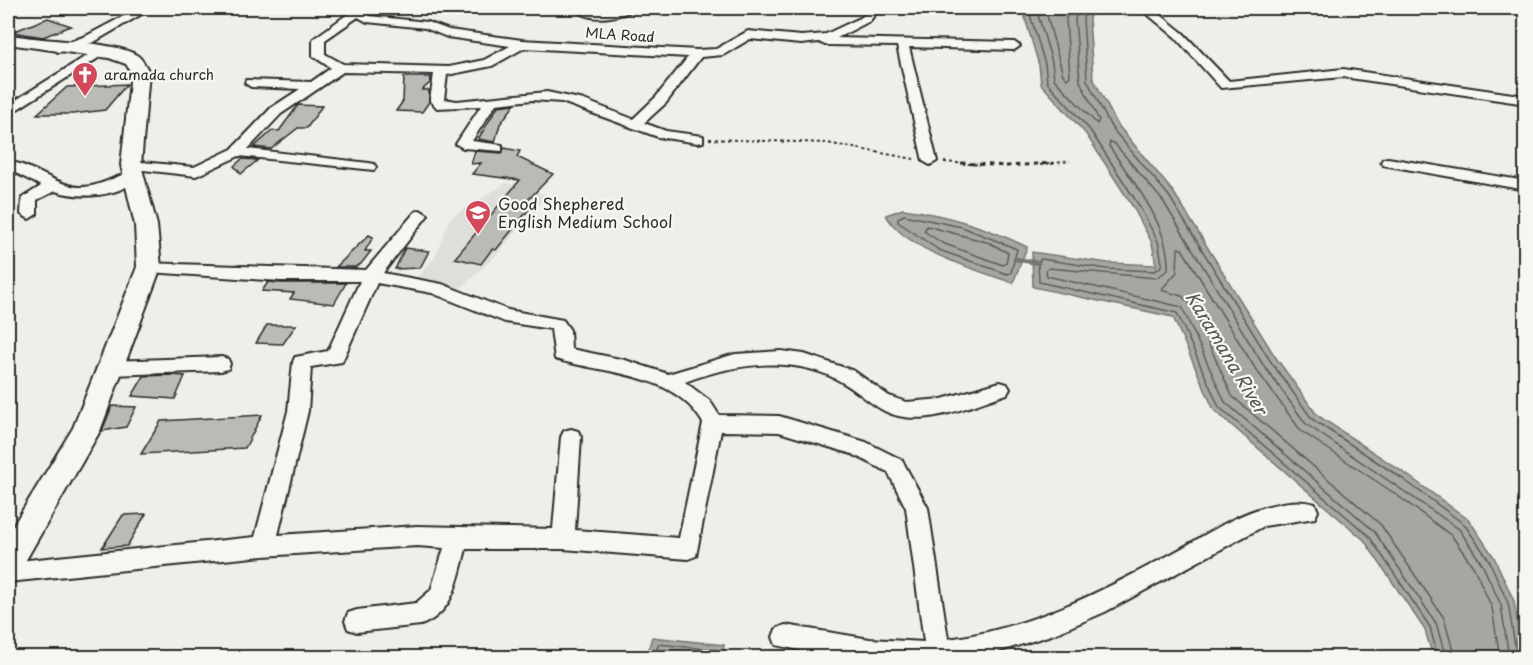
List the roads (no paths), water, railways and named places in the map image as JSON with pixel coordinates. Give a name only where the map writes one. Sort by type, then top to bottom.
[{"type":"street","points":[[57,49],[90,39],[146,8]]},
{"type":"street","points":[[587,13],[617,14],[630,8]]},
{"type":"street","name":"MLA Road","points":[[357,9],[367,19],[427,25],[447,33],[522,44],[697,54],[719,52],[748,35],[811,40],[842,33],[866,19],[874,8]]},
{"type":"street","points":[[1146,8],[1179,35],[1226,85],[1344,73],[1526,100]]},
{"type":"street","points":[[357,9],[319,39],[319,56],[340,69],[441,72],[488,63],[522,44]]},
{"type":"street","points":[[8,39],[57,49],[99,52],[132,60],[140,72],[132,170],[146,225],[148,267],[86,431],[70,462],[8,562]]},
{"type":"street","points":[[811,40],[1014,46]]},
{"type":"street","points":[[902,44],[930,161]]},
{"type":"street","points":[[8,111],[99,52]]},
{"type":"street","points":[[634,125],[661,100],[697,54]]},
{"type":"street","points":[[11,165],[41,182],[78,192],[99,190],[132,170],[196,172],[237,152],[276,111],[340,69]]},
{"type":"street","points":[[441,72],[437,100],[441,105],[558,97],[584,103],[634,125],[672,138],[698,139]]},
{"type":"street","points":[[251,83],[314,86]]},
{"type":"street","points":[[491,102],[463,144],[497,148]]},
{"type":"street","points":[[237,152],[369,167]]},
{"type":"street","points":[[1388,162],[1526,186]]},
{"type":"street","points":[[29,214],[30,198],[54,185]]},
{"type":"street","points":[[264,546],[298,411],[302,362],[335,357],[371,276],[420,215]]},
{"type":"street","points":[[8,572],[264,546],[417,536],[458,539],[563,538],[688,549],[713,423],[708,409],[669,381],[562,354],[561,330],[557,324],[548,320],[505,316],[436,288],[371,276],[281,275],[148,267]]},
{"type":"street","points":[[669,381],[696,370],[718,365],[753,359],[785,358],[824,365],[849,376],[881,401],[904,410],[924,410],[1000,389]]},
{"type":"street","points":[[111,368],[221,364]]},
{"type":"street","points":[[713,423],[779,424],[860,448],[895,466],[917,508],[938,652]]},
{"type":"street","points":[[563,538],[571,437]]},
{"type":"street","points":[[786,637],[889,652],[938,652],[974,648],[1062,621],[1258,518],[1276,513],[1307,511]]},
{"type":"street","points":[[357,621],[421,614],[441,596],[458,539]]},
{"type":"water","name":"Karamana River","points":[[1022,8],[1093,8],[1089,19],[1093,78],[1117,124],[1174,193],[1274,355],[1317,415],[1406,474],[1469,520],[1494,557],[1514,601],[1523,657],[1433,657],[1425,630],[1364,540],[1214,410],[1173,317],[1033,287],[1032,252],[1108,263],[1156,265],[1152,243],[1133,207],[1086,134],[1041,84],[1039,65]]},
{"type":"water","points":[[903,209],[967,223],[997,233],[1027,247],[1013,283],[962,265],[908,239],[886,215]]},
{"type":"water","points":[[652,637],[724,645],[723,657],[646,657]]},
{"type":"waterway","points":[[1015,259],[1038,263]]},
{"type":"place","name":"aramada church","points":[[85,98]]},
{"type":"place","name":"Good Shephered English Medium School","points":[[478,236]]}]
